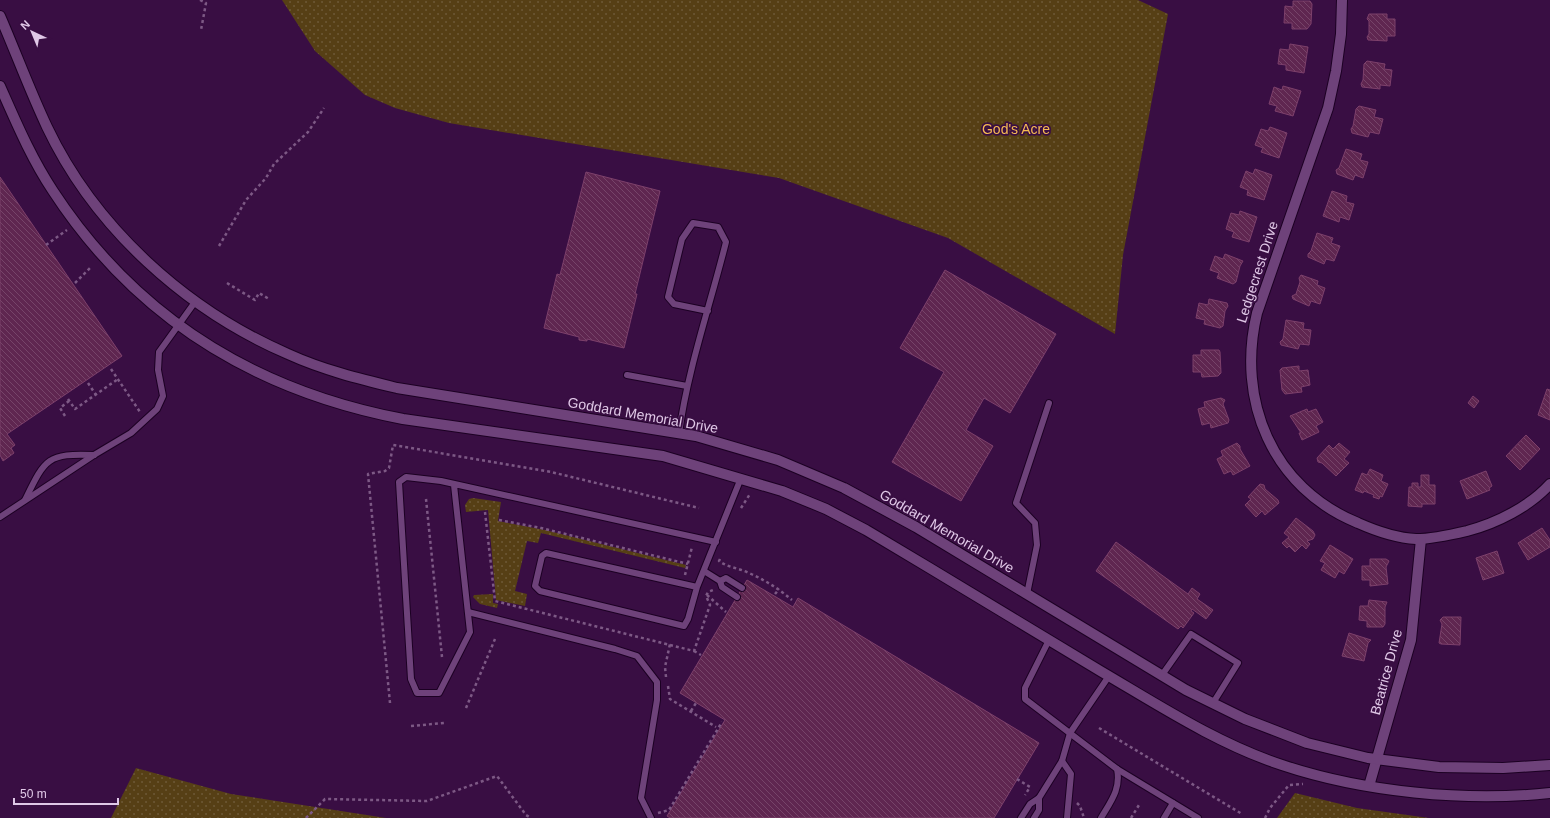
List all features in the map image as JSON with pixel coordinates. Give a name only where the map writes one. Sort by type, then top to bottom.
[{"type":"main road","name":"Ledgecrest Drive","points":[[1342,0],[1341,34],[1336,71],[1328,108],[1261,300],[1253,329],[1250,362],[1253,395],[1260,418],[1271,445],[1288,471],[1320,502],[1347,519],[1392,535],[1421,539],[1450,535],[1480,528],[1505,517],[1526,504],[1550,484]]},
{"type":"main road","name":"Goddard Memorial Drive","points":[[0,16],[47,128],[82,186],[115,228],[141,256],[195,302],[235,328],[264,343],[316,366],[356,379],[397,388],[696,436],[778,460],[828,480],[916,527],[1162,675],[1213,703],[1282,734],[1339,752],[1412,765],[1473,768],[1550,765]]},
{"type":"main road","points":[[0,86],[24,139],[40,169],[53,191],[96,250],[147,301],[177,324],[204,343],[267,378],[360,410],[403,419],[663,456],[782,491],[846,519],[1173,714],[1244,751],[1281,765],[1320,777],[1369,786],[1472,796],[1550,793]]},
{"type":"main road","name":"Beatrice Drive","points":[[1369,786],[1411,640],[1421,539]]},
{"type":"lane","points":[[678,433],[687,386],[708,311],[726,242],[718,227],[693,223],[682,239],[668,297],[674,304],[708,311]]},
{"type":"lane","points":[[0,517],[94,455],[132,433],[157,409],[163,396],[158,370],[159,352],[177,324],[195,302]]},
{"type":"lane","points":[[627,375],[687,386]]},
{"type":"lane","points":[[1027,594],[1037,545],[1035,523],[1016,503],[1049,403]]},
{"type":"lane","points":[[24,501],[38,472],[48,461],[67,454],[94,455]]},
{"type":"lane","points":[[454,485],[470,632],[438,693],[417,693],[411,679],[399,482],[406,477],[441,481],[716,542]]},
{"type":"lane","points":[[697,587],[546,553],[542,556],[535,586],[540,591],[684,626],[688,619],[697,587],[741,478]]},
{"type":"lane","points":[[704,571],[720,581],[722,587],[737,597]]},
{"type":"lane","points":[[720,581],[726,578],[742,588]]},
{"type":"lane","points":[[468,612],[615,649],[637,656],[657,682],[657,700],[641,798],[650,816]]},
{"type":"lane","points":[[1162,675],[1191,634],[1238,663],[1213,703]]},
{"type":"lane","points":[[1049,640],[1025,688],[1025,699],[1117,769],[1198,818]]},
{"type":"lane","points":[[1021,818],[1030,804],[1039,798],[1062,761],[1070,733],[1109,676]]},
{"type":"lane","points":[[1062,761],[1071,774],[1067,818]]},
{"type":"lane","points":[[1101,818],[1117,790],[1119,779],[1117,769]]},
{"type":"lane","points":[[1034,818],[1039,810],[1039,798]]},
{"type":"lane","points":[[1164,818],[1173,803]]},
{"type":"path","points":[[200,0],[206,3],[201,30]]},
{"type":"path","points":[[219,246],[246,200],[266,178],[274,164],[308,132],[324,108]]},
{"type":"path","points":[[46,245],[77,224]]},
{"type":"path","points":[[75,282],[91,267]]},
{"type":"path","points":[[227,283],[255,300],[259,293],[269,299]]},
{"type":"path","points":[[111,369],[141,413]]},
{"type":"path","points":[[65,416],[60,408],[69,400],[75,409],[118,379]]},
{"type":"path","points":[[88,383],[96,395]]},
{"type":"path","points":[[740,510],[748,496],[756,493]]},
{"type":"path","points":[[426,499],[442,657]]},
{"type":"path","points":[[499,520],[541,528],[688,564]]},
{"type":"path","points":[[684,578],[692,547]]},
{"type":"path","points":[[722,555],[719,561],[727,567],[747,572],[779,589],[792,600]]},
{"type":"path","points":[[775,594],[779,589]]},
{"type":"path","points":[[707,595],[726,612]]},
{"type":"path","points":[[466,708],[495,639]]},
{"type":"path","points":[[670,644],[665,667],[670,699],[716,727]]},
{"type":"path","points":[[694,651],[700,655]]},
{"type":"path","points":[[691,711],[696,703]]},
{"type":"path","points":[[650,816],[669,810],[722,722]]},
{"type":"path","points":[[411,726],[444,723]]},
{"type":"path","points":[[1099,728],[1242,814]]},
{"type":"path","points":[[306,818],[325,799],[427,801],[497,776],[526,815],[531,818]]},
{"type":"path","points":[[1017,779],[1030,787],[1024,796]]},
{"type":"path","points":[[1265,818],[1270,808],[1289,785],[1310,784]]},
{"type":"path","points":[[1075,802],[1080,806],[1084,818]]},
{"type":"path","points":[[1131,818],[1139,805]]},
{"type":"green space","name":"God's Acre","points":[[282,0],[1138,0],[1168,14],[1123,255],[1115,334],[948,238],[779,178],[449,123],[395,108],[365,95],[315,51]]},
{"type":"green space","points":[[473,498],[501,502],[498,521],[545,530],[686,565],[685,568],[541,533],[538,543],[527,541],[515,591],[527,594],[525,606],[496,600],[488,510],[466,512],[465,505],[469,499]]},
{"type":"green space","points":[[493,594],[493,603],[498,604],[497,608],[480,604],[473,597],[474,595]]},
{"type":"green space","points":[[136,768],[231,794],[386,818],[111,818]]},
{"type":"green space","points":[[1295,793],[1357,808],[1429,818],[1277,818]]},
{"type":"building","points":[[1293,1],[1310,1],[1312,4],[1311,24],[1307,29],[1292,29],[1292,23],[1284,23],[1285,6],[1293,7]]},
{"type":"building","points":[[1369,14],[1387,14],[1387,19],[1395,19],[1395,36],[1387,36],[1387,41],[1368,40],[1369,21],[1367,19]]},
{"type":"building","points":[[1290,44],[1308,47],[1304,73],[1286,70],[1286,65],[1278,64],[1280,49],[1289,50]]},
{"type":"building","points":[[1367,61],[1385,64],[1384,69],[1392,70],[1390,86],[1380,85],[1380,89],[1362,87],[1361,84],[1363,80],[1364,64]]},
{"type":"building","points":[[1283,86],[1301,91],[1293,116],[1275,111],[1277,106],[1269,104],[1274,87],[1282,90]]},
{"type":"building","points":[[1359,106],[1376,110],[1374,117],[1383,119],[1379,134],[1370,132],[1368,137],[1352,133],[1351,129],[1353,126],[1356,109]]},
{"type":"building","points":[[1270,127],[1287,133],[1279,158],[1261,152],[1263,148],[1255,145],[1261,129],[1268,131]]},
{"type":"building","points":[[1346,149],[1362,154],[1360,160],[1368,162],[1363,178],[1355,175],[1353,180],[1337,174],[1336,170],[1339,168]]},
{"type":"building","points":[[1255,169],[1272,175],[1264,200],[1247,195],[1248,190],[1240,187],[1246,171],[1253,174]]},
{"type":"building","points":[[586,172],[660,191],[635,294],[637,294],[624,348],[587,339],[587,341],[579,340],[579,337],[544,328],[557,274],[560,275]]},
{"type":"building","points":[[0,177],[122,356],[7,434],[15,445],[11,448],[14,453],[3,461],[0,455]]},
{"type":"building","points":[[1332,191],[1347,196],[1346,202],[1354,204],[1349,220],[1340,217],[1339,222],[1323,216]]},
{"type":"building","points":[[1240,211],[1257,217],[1249,242],[1232,237],[1234,232],[1226,229],[1231,213],[1239,215]]},
{"type":"building","points":[[1317,233],[1333,238],[1331,243],[1340,246],[1334,261],[1326,259],[1324,264],[1308,257]]},
{"type":"building","points":[[1225,254],[1243,261],[1240,266],[1236,282],[1233,284],[1217,278],[1219,273],[1210,270],[1215,256],[1223,259]]},
{"type":"building","points":[[945,270],[1056,334],[1010,413],[984,398],[966,430],[993,446],[961,501],[892,462],[944,372],[900,348]]},
{"type":"building","points":[[1301,275],[1318,281],[1317,285],[1325,288],[1320,304],[1311,301],[1309,306],[1293,299],[1292,296],[1296,294]]},
{"type":"building","points":[[1209,299],[1227,303],[1228,306],[1225,311],[1223,326],[1220,328],[1204,324],[1205,320],[1196,318],[1199,303],[1208,305]]},
{"type":"building","points":[[1286,320],[1304,323],[1303,329],[1311,330],[1309,345],[1300,344],[1298,349],[1281,345],[1280,342],[1283,339]]},
{"type":"building","points":[[1201,350],[1219,350],[1221,373],[1218,376],[1202,377],[1201,372],[1193,372],[1193,355],[1201,355]]},
{"type":"building","points":[[1299,366],[1299,371],[1308,370],[1310,385],[1301,387],[1302,392],[1285,394],[1282,390],[1280,370],[1282,368]]},
{"type":"building","points":[[1547,389],[1550,390],[1550,420],[1538,415]]},
{"type":"building","points":[[1473,396],[1479,401],[1474,408],[1468,403]]},
{"type":"building","points":[[1221,398],[1225,400],[1223,404],[1229,420],[1228,423],[1211,428],[1210,423],[1202,425],[1198,409],[1205,407],[1204,402]]},
{"type":"building","points":[[1307,409],[1308,412],[1316,409],[1323,422],[1316,426],[1319,432],[1302,440],[1299,433],[1301,433],[1290,416]]},
{"type":"building","points":[[1526,435],[1540,449],[1520,470],[1506,456]]},
{"type":"building","points":[[1237,443],[1250,466],[1233,475],[1231,471],[1224,474],[1217,459],[1223,456],[1221,451]]},
{"type":"building","points":[[1339,443],[1350,452],[1344,459],[1349,463],[1336,476],[1322,463],[1318,462],[1317,458],[1329,445],[1333,449]]},
{"type":"building","points":[[1370,469],[1383,475],[1381,481],[1388,484],[1382,497],[1380,496],[1379,499],[1364,491],[1363,493],[1355,490],[1362,473],[1367,475]]},
{"type":"building","points":[[1486,471],[1492,486],[1489,488],[1490,490],[1467,499],[1460,481]]},
{"type":"building","points":[[1421,475],[1429,475],[1429,485],[1435,485],[1435,504],[1422,504],[1422,507],[1408,506],[1409,487],[1412,487],[1412,483],[1418,483],[1418,487],[1421,487]]},
{"type":"building","points":[[1260,484],[1264,485],[1265,489],[1278,500],[1279,503],[1265,515],[1262,511],[1256,517],[1245,505],[1251,499],[1248,497]]},
{"type":"building","points":[[1296,518],[1313,531],[1315,535],[1313,539],[1307,541],[1310,544],[1306,549],[1302,545],[1295,552],[1289,546],[1287,548],[1282,543],[1289,537],[1284,533]]},
{"type":"building","points":[[1542,528],[1550,540],[1550,547],[1528,560],[1518,543]]},
{"type":"building","points":[[1116,542],[1188,594],[1192,588],[1200,594],[1197,599],[1213,610],[1206,619],[1192,609],[1191,611],[1194,613],[1183,628],[1181,626],[1178,629],[1096,571]]},
{"type":"building","points":[[1330,545],[1353,559],[1344,574],[1339,571],[1335,578],[1321,570],[1325,563],[1320,561]]},
{"type":"building","points":[[1497,551],[1504,573],[1483,580],[1476,558]]},
{"type":"building","points":[[1370,559],[1386,559],[1389,561],[1386,567],[1388,584],[1370,586],[1370,580],[1362,580],[1362,566],[1370,566]]},
{"type":"building","points":[[747,580],[793,607],[798,598],[1039,743],[994,818],[670,818],[667,816],[725,720],[680,693]]},
{"type":"building","points":[[1369,600],[1387,602],[1385,607],[1385,624],[1383,627],[1367,627],[1367,621],[1359,620],[1360,606],[1368,606]]},
{"type":"building","points":[[1443,617],[1461,617],[1460,645],[1439,643],[1442,624],[1440,620]]},
{"type":"building","points":[[1349,633],[1371,640],[1368,643],[1364,661],[1342,656]]}]
